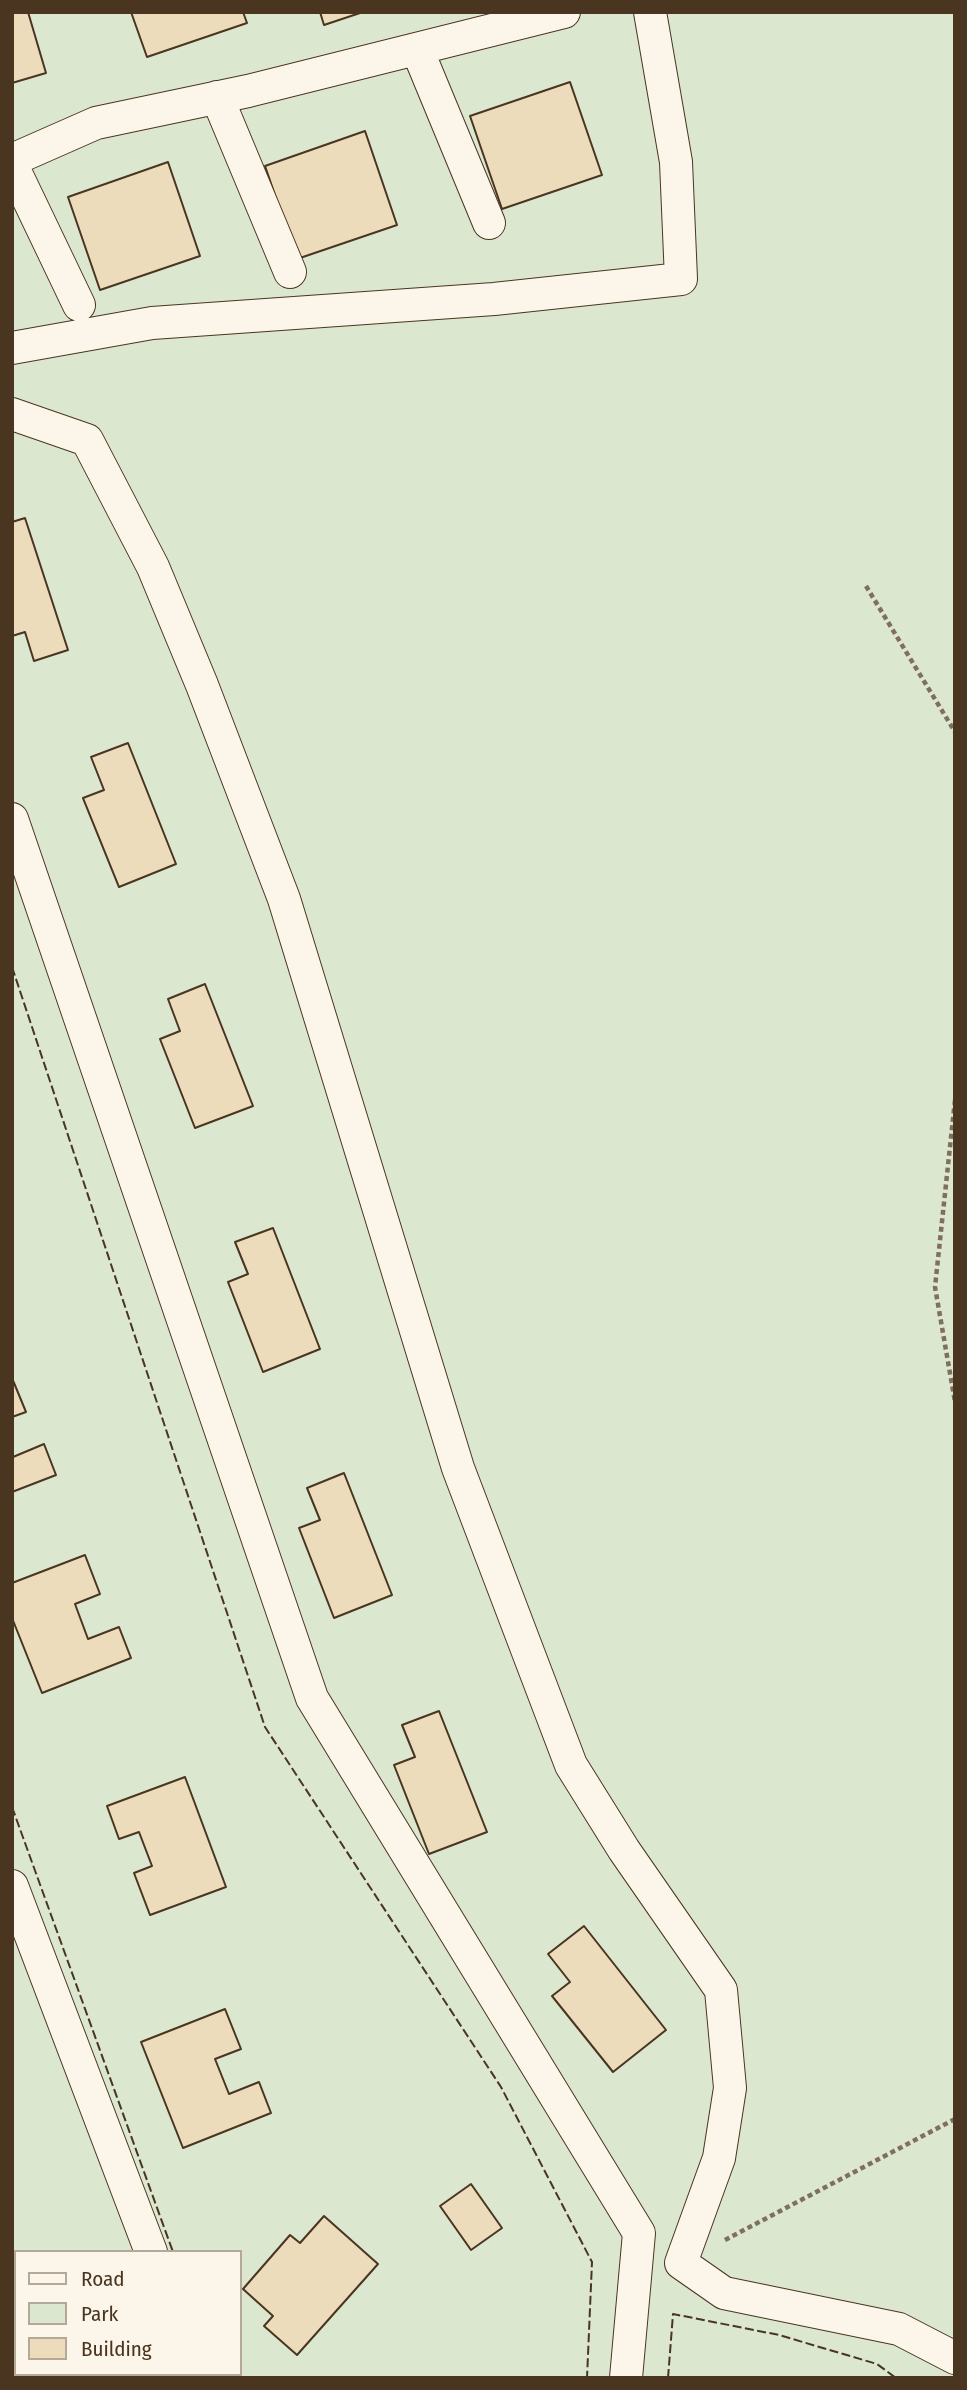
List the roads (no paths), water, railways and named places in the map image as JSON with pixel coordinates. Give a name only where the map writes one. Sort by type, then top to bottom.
[{"type":"street","points":[[79,305],[12,163],[96,123],[218,97],[564,12]]},
{"type":"street","points":[[12,348],[152,323],[494,299],[681,279],[676,162],[650,12]]},
{"type":"street","points":[[416,49],[489,223]]},
{"type":"street","points":[[218,97],[290,272]]},
{"type":"street","points":[[12,414],[87,440],[153,567],[202,685],[284,899],[458,1468],[571,1765],[624,1850],[721,1990],[730,2088],[719,2158],[681,2263],[724,2293],[899,2329],[955,2358]]},
{"type":"street","points":[[12,818],[312,1698],[639,2233],[626,2378]]},
{"type":"street","points":[[12,1886],[150,2250]]}]
